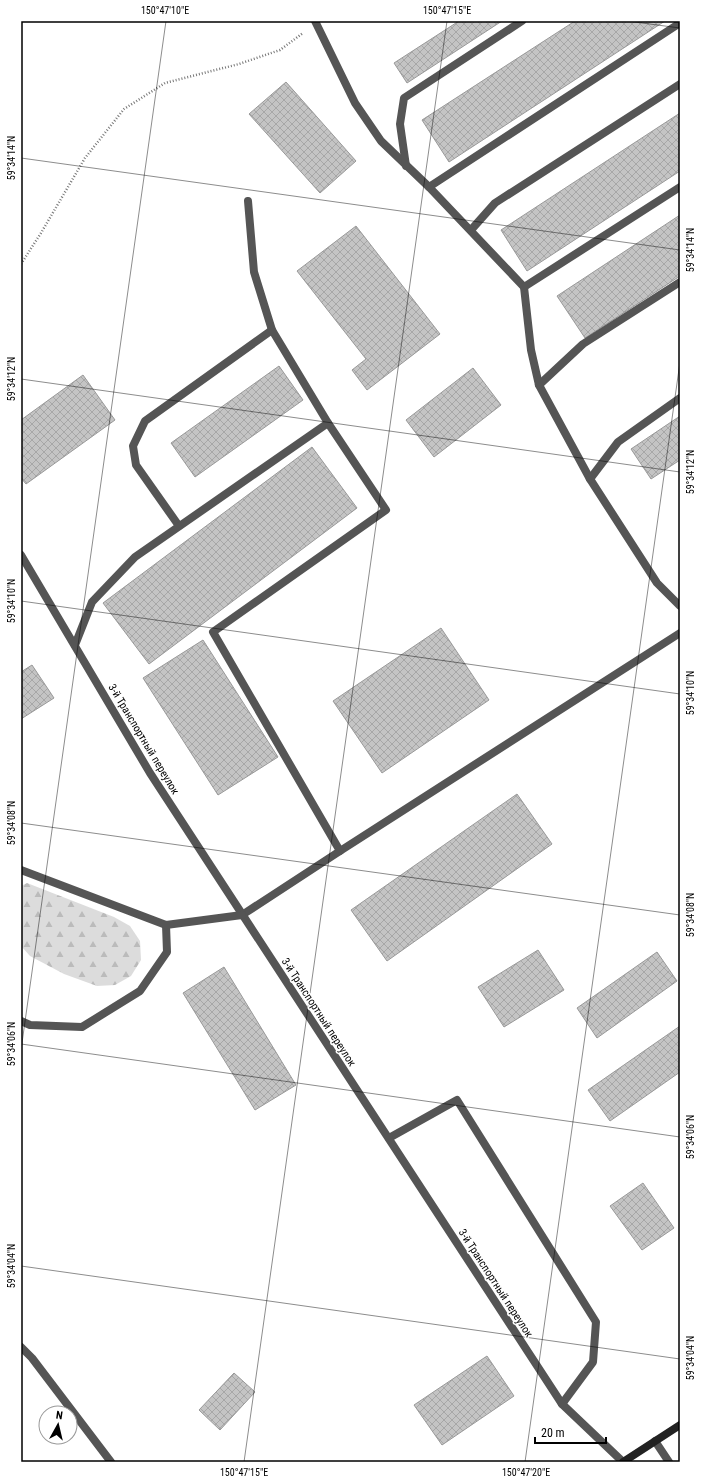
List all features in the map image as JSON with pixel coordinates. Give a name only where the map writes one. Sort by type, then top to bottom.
[{"type":"main road","points":[[623,1462],[680,1425]]},
{"type":"street","points":[[406,166],[400,124],[404,98],[522,21]]},
{"type":"street","points":[[315,22],[355,103],[381,141],[429,187],[524,287],[531,350],[538,385],[590,479],[657,583],[680,606]]},
{"type":"street","points":[[429,187],[680,23]]},
{"type":"street","points":[[471,230],[495,203],[680,84]]},
{"type":"street","points":[[524,287],[680,186]]},
{"type":"street","points":[[248,201],[254,272],[272,330],[328,423],[386,510],[213,632],[340,851]]},
{"type":"street","points":[[538,385],[583,344],[680,282]]},
{"type":"street","points":[[179,526],[136,465],[133,446],[145,421],[272,330]]},
{"type":"street","points":[[590,479],[618,442],[680,398]]},
{"type":"street","points":[[75,645],[92,602],[135,557],[328,423]]},
{"type":"street","name":"3-й Транспортный переулок","points":[[21,555],[150,773],[562,1404],[623,1462]]},
{"type":"street","points":[[21,870],[166,925],[242,915],[680,633]]},
{"type":"street","points":[[21,1021],[30,1025],[82,1028],[140,991],[167,952],[166,925]]},
{"type":"street","points":[[388,1138],[457,1100],[596,1322],[592,1362],[562,1404]]},
{"type":"street","points":[[21,1347],[32,1358],[111,1462]]},
{"type":"street","points":[[655,1441],[669,1462]]},
{"type":"path","points":[[21,264],[85,158],[124,109],[165,83],[239,64],[280,50],[315,22]]},
{"type":"green space","points":[[27,883],[114,917],[130,926],[140,941],[141,960],[131,976],[115,985],[97,986],[64,974],[30,956],[21,946],[21,886]]},
{"type":"building","points":[[459,21],[502,21],[407,83],[394,63]]},
{"type":"building","points":[[575,21],[665,21],[449,162],[422,120]]},
{"type":"building","points":[[286,82],[356,161],[320,193],[249,114]]},
{"type":"building","points":[[680,113],[680,171],[527,271],[501,230]]},
{"type":"building","points":[[680,215],[680,276],[585,338],[557,296]]},
{"type":"building","points":[[356,226],[440,334],[367,390],[352,370],[366,359],[297,271]]},
{"type":"building","points":[[279,366],[303,400],[195,477],[171,443]]},
{"type":"building","points":[[473,368],[501,405],[434,457],[406,420]]},
{"type":"building","points":[[83,375],[115,420],[26,484],[21,478],[21,420]]},
{"type":"building","points":[[680,416],[680,460],[651,479],[631,449]]},
{"type":"building","points":[[312,447],[357,508],[149,664],[103,603]]},
{"type":"building","points":[[441,628],[489,700],[382,773],[333,701]]},
{"type":"building","points":[[203,640],[278,757],[218,795],[143,678]]},
{"type":"building","points":[[32,665],[54,698],[21,719],[21,672]]},
{"type":"building","points":[[517,794],[552,844],[387,961],[351,910]]},
{"type":"building","points":[[538,950],[564,990],[504,1027],[478,987]]},
{"type":"building","points":[[657,952],[677,981],[597,1038],[577,1008]]},
{"type":"building","points":[[224,967],[296,1085],[255,1110],[183,993]]},
{"type":"building","points":[[680,1026],[680,1072],[610,1121],[588,1090]]},
{"type":"building","points":[[643,1183],[674,1228],[642,1250],[610,1206]]},
{"type":"building","points":[[487,1356],[514,1396],[442,1445],[414,1405]]},
{"type":"building","points":[[234,1373],[255,1392],[220,1430],[199,1410]]}]
